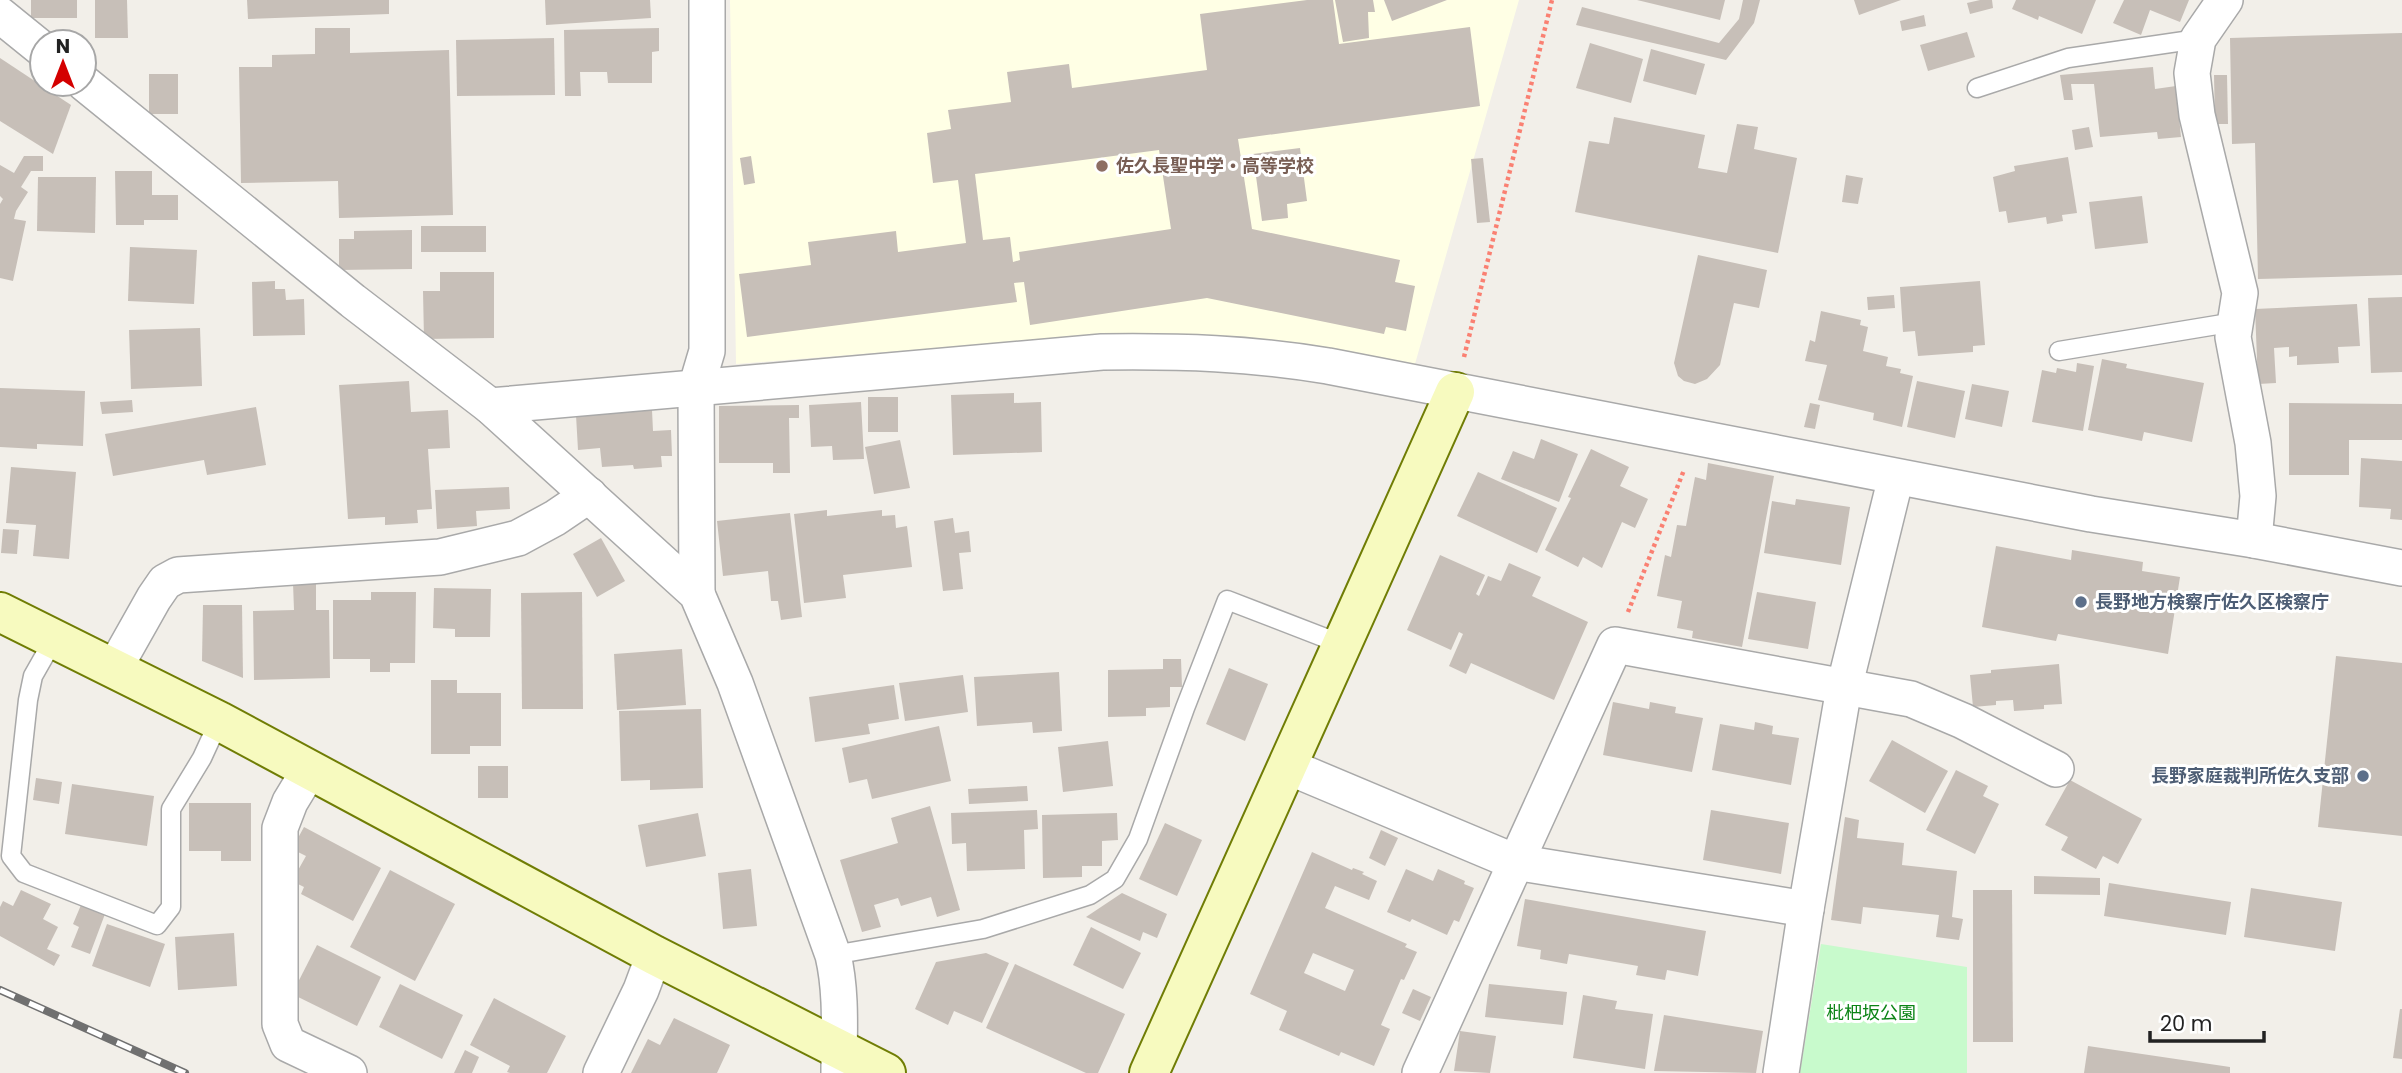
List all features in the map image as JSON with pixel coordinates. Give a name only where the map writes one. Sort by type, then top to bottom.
[{"type":"street","points":[[707,0],[707,351],[696,388],[697,594],[734,683],[833,954],[839,994],[839,1061]]},
{"type":"street","points":[[2225,0],[2198,39],[2192,73],[2197,115],[2240,293],[2233,337],[2253,443],[2258,495],[2254,540]]},
{"type":"street","points":[[0,15],[28,38]]},
{"type":"street","points":[[98,94],[353,301],[490,406],[697,594]]},
{"type":"street","points":[[490,406],[1102,352],[1185,351],[1278,358],[2091,514],[2254,540],[2402,568]]},
{"type":"street","points":[[1149,1073],[1289,767],[1341,644],[1455,392]]},
{"type":"street","points":[[1781,1073],[1844,688],[1896,477]]},
{"type":"street","points":[[114,669],[154,598],[165,582],[178,575],[440,557],[518,538],[589,495]]},
{"type":"street","points":[[0,612],[310,769],[654,955],[839,1061],[886,1073]]},
{"type":"street","points":[[1420,1073],[1615,645],[1911,699],[1963,721],[2056,769]]},
{"type":"street","points":[[1289,767],[1515,862],[1806,909]]},
{"type":"street","points":[[310,769],[290,802],[280,828],[280,1024],[288,1044],[349,1073]]},
{"type":"street","points":[[601,1073],[641,990],[654,955]]},
{"type":"lane","points":[[1977,88],[2068,58],[2198,39]]},
{"type":"lane","points":[[2059,351],[2235,322]]},
{"type":"lane","points":[[833,954],[983,929],[1090,895],[1115,880],[1138,839],[1227,600],[1341,644]]},
{"type":"lane","points":[[54,639],[33,676],[28,700],[11,856],[24,873],[157,925],[171,907],[172,809],[202,758],[219,721]]},
{"type":"path","points":[[1455,392],[1552,0]]},
{"type":"path","points":[[1615,645],[1696,439]]},
{"type":"shaded area","name":"佐久長聖中学・高等学校","points":[[730,0],[1519,0],[1415,364],[1225,337],[1123,333],[736,364]]},
{"type":"green space","name":"枇杷坂公園","points":[[1821,944],[1967,967],[1967,1073],[1800,1073]]},
{"type":"building","points":[[31,0],[77,0],[77,18],[31,18]]},
{"type":"building","points":[[95,0],[127,0],[128,38],[98,38],[98,28],[95,28]]},
{"type":"building","points":[[247,0],[389,0],[389,14],[248,19]]},
{"type":"building","points":[[545,0],[650,0],[651,18],[546,25]]},
{"type":"building","points":[[1307,0],[1333,0],[1339,44],[1470,27],[1480,106],[1238,139],[1252,229],[1400,260],[1395,282],[1415,286],[1406,331],[1386,327],[1384,334],[1207,298],[1030,325],[1024,282],[1014,283],[1017,302],[747,337],[739,274],[811,265],[808,242],[896,231],[898,252],[966,243],[958,180],[933,183],[927,133],[951,129],[948,110],[1011,102],[1007,72],[1069,64],[1072,88],[1207,70],[1200,14]],"holes":[[[1159,150],[1171,229],[1019,252],[1020,260],[1013,262],[1010,237],[983,240],[975,174]]]},
{"type":"building","points":[[1335,0],[1373,0],[1375,12],[1368,12],[1369,38],[1343,42]]},
{"type":"building","points":[[1384,0],[1447,0],[1392,21]]},
{"type":"building","points":[[1637,0],[1725,0],[1720,20]]},
{"type":"building","points":[[1743,0],[1760,0],[1754,23],[1726,60],[1576,25],[1582,7],[1719,43],[1739,19]]},
{"type":"building","points":[[1854,0],[1901,0],[1859,15]]},
{"type":"building","points":[[1992,0],[1993,8],[1970,14],[1967,3]]},
{"type":"building","points":[[2016,0],[2096,0],[2082,34],[2039,16],[2038,20],[2012,9]]},
{"type":"building","points":[[2124,0],[2189,0],[2180,22],[2150,10],[2141,35],[2113,23]]},
{"type":"building","points":[[1924,15],[1926,26],[1902,31],[1900,21]]},
{"type":"building","points":[[315,28],[350,28],[350,53],[449,50],[453,215],[339,218],[338,181],[241,183],[239,67],[272,67],[272,55],[315,54]]},
{"type":"building","points":[[659,28],[659,51],[652,52],[652,83],[608,83],[607,72],[580,72],[581,96],[565,96],[564,30]]},
{"type":"building","points":[[1967,32],[1975,57],[1928,71],[1920,45]]},
{"type":"building","points":[[2402,33],[2402,275],[2258,279],[2255,143],[2232,144],[2230,38]]},
{"type":"building","points":[[554,38],[555,95],[457,96],[456,40]]},
{"type":"building","points":[[1590,43],[1643,59],[1631,103],[1576,88]]},
{"type":"building","points":[[1651,49],[1705,64],[1696,95],[1643,81]]},
{"type":"building","points":[[0,58],[28,77],[28,98],[60,98],[71,105],[53,154],[0,121]]},
{"type":"building","points":[[2153,67],[2155,89],[2176,86],[2181,137],[2158,139],[2157,132],[2100,137],[2094,84],[2071,84],[2073,100],[2064,100],[2060,75]]},
{"type":"building","points":[[149,74],[178,74],[178,114],[149,114]]},
{"type":"building","points":[[2214,75],[2227,75],[2228,124],[2215,124]]},
{"type":"building","points":[[1614,117],[1705,135],[1698,168],[1727,173],[1737,124],[1758,127],[1754,149],[1797,158],[1778,253],[1575,212],[1589,141],[1609,144]]},
{"type":"building","points":[[2089,127],[2093,147],[2075,150],[2072,130]]},
{"type":"building","points":[[1300,148],[1307,201],[1287,204],[1288,218],[1262,221],[1253,154]]},
{"type":"building","points":[[24,156],[43,156],[43,171],[31,171],[21,187],[28,192],[14,219],[26,221],[13,281],[0,278],[0,204],[3,199],[0,196],[0,165],[14,173]]},
{"type":"building","points":[[751,156],[755,183],[744,185],[740,158]]},
{"type":"building","points":[[2068,157],[2077,213],[2062,215],[2063,221],[2047,224],[2046,217],[2008,223],[2006,211],[1999,212],[1993,177],[2015,171],[2014,166]]},
{"type":"building","points":[[1483,158],[1490,222],[1477,223],[1471,159]]},
{"type":"building","points":[[115,171],[152,171],[152,195],[178,195],[178,220],[144,220],[144,225],[116,225]]},
{"type":"building","points":[[1846,175],[1863,178],[1858,204],[1842,202]]},
{"type":"building","points":[[38,177],[96,177],[95,233],[37,231]]},
{"type":"building","points":[[2142,196],[2148,243],[2095,249],[2089,202]]},
{"type":"building","points":[[421,226],[486,226],[486,252],[421,252]]},
{"type":"building","points":[[412,230],[412,269],[339,270],[339,239],[354,239],[354,231]]},
{"type":"building","points":[[130,247],[197,250],[194,304],[128,301]]},
{"type":"building","points":[[1698,255],[1767,270],[1759,308],[1734,303],[1720,365],[1707,379],[1695,384],[1678,376],[1674,363]]},
{"type":"building","points":[[440,272],[494,272],[494,338],[424,339],[423,291],[440,291]]},
{"type":"building","points":[[275,281],[275,289],[285,289],[286,300],[304,299],[305,335],[253,336],[252,282]]},
{"type":"building","points":[[1980,281],[1985,345],[1973,346],[1973,352],[1918,356],[1915,331],[1903,332],[1900,287]]},
{"type":"building","points":[[1894,295],[1895,308],[1868,310],[1867,297]]},
{"type":"building","points":[[2402,297],[2402,372],[2371,373],[2368,298]]},
{"type":"building","points":[[2357,304],[2360,346],[2338,347],[2339,363],[2297,365],[2297,356],[2289,357],[2289,347],[2274,348],[2276,383],[2258,384],[2255,309]]},
{"type":"building","points":[[1821,311],[1861,320],[1860,325],[1868,327],[1863,351],[1888,357],[1886,366],[1901,369],[1900,373],[1913,376],[1902,427],[1873,420],[1874,413],[1818,400],[1827,365],[1805,361],[1810,340],[1815,342]]},
{"type":"building","points":[[200,328],[202,386],[131,389],[129,330]]},
{"type":"building","points":[[2102,359],[2127,364],[2126,368],[2204,383],[2192,442],[2144,432],[2142,441],[2088,430]]},
{"type":"building","points":[[2077,363],[2094,366],[2083,431],[2032,422],[2042,370],[2056,373],[2057,368],[2076,372]]},
{"type":"building","points":[[409,381],[411,412],[448,410],[450,448],[428,449],[432,509],[417,510],[418,523],[385,525],[385,517],[348,519],[339,385]]},
{"type":"building","points":[[1917,381],[1965,391],[1955,438],[1907,427]]},
{"type":"building","points":[[1972,384],[2009,391],[2002,427],[1965,419]]},
{"type":"building","points":[[0,388],[85,391],[83,446],[37,444],[37,449],[0,447]]},
{"type":"building","points":[[1014,393],[1014,403],[1041,402],[1042,452],[953,455],[951,395]]},
{"type":"building","points":[[868,397],[898,397],[898,432],[868,432]]},
{"type":"building","points":[[132,400],[133,412],[102,414],[100,402]]},
{"type":"building","points":[[861,402],[864,459],[833,460],[832,446],[811,447],[809,405]]},
{"type":"building","points":[[1810,403],[1820,405],[1815,429],[1804,427]]},
{"type":"building","points":[[2289,403],[2402,404],[2402,440],[2349,440],[2349,475],[2289,475]]},
{"type":"building","points":[[799,405],[799,418],[789,418],[790,473],[773,473],[773,463],[719,463],[719,406]]},
{"type":"building","points":[[256,407],[266,465],[207,475],[204,460],[113,476],[105,434]]},
{"type":"building","points":[[652,410],[653,431],[671,430],[672,456],[661,456],[662,467],[602,467],[600,448],[578,450],[576,415]]},
{"type":"building","points":[[1541,439],[1578,454],[1559,502],[1501,479],[1513,451],[1534,459]]},
{"type":"building","points":[[900,440],[910,488],[874,494],[865,447]]},
{"type":"building","points":[[1591,449],[1629,467],[1620,486],[1648,499],[1635,528],[1622,522],[1602,568],[1583,557],[1578,567],[1545,550],[1571,498],[1568,497]]},
{"type":"building","points":[[2361,458],[2402,461],[2402,520],[2390,519],[2391,509],[2359,507]]},
{"type":"building","points":[[1708,463],[1774,476],[1742,647],[1692,638],[1693,631],[1677,628],[1682,601],[1657,596],[1665,555],[1671,557],[1677,525],[1686,526],[1695,477],[1706,480]]},
{"type":"building","points":[[11,467],[76,472],[69,559],[33,556],[36,525],[6,523]]},
{"type":"building","points":[[1478,472],[1557,508],[1537,553],[1457,516]]},
{"type":"building","points":[[509,487],[510,509],[476,511],[477,526],[437,529],[435,490]]},
{"type":"building","points":[[1796,499],[1850,507],[1841,565],[1764,553],[1772,501],[1795,505]]},
{"type":"building","points":[[827,510],[827,516],[882,510],[882,516],[895,515],[896,528],[907,526],[912,567],[843,575],[846,598],[804,603],[794,514]]},
{"type":"building","points":[[790,513],[802,617],[781,620],[778,601],[771,601],[768,571],[723,576],[717,521]]},
{"type":"building","points":[[953,518],[955,533],[969,531],[971,552],[959,553],[963,589],[943,591],[934,521]]},
{"type":"building","points":[[3,529],[19,530],[17,554],[1,553]]},
{"type":"building","points":[[601,538],[625,581],[597,597],[573,554]]},
{"type":"building","name":"長野地方検察庁佐久区検察庁","points":[[1996,546],[2071,560],[2072,550],[2143,562],[2142,571],[2180,577],[2168,654],[2058,634],[2056,641],[1982,627]]},
{"type":"building","points":[[1440,555],[1485,575],[1476,594],[1479,596],[1488,576],[1501,581],[1509,563],[1541,577],[1532,596],[1588,622],[1554,700],[1471,663],[1466,674],[1449,666],[1463,634],[1459,632],[1451,650],[1407,630]]},
{"type":"building","points":[[316,582],[316,610],[329,610],[330,678],[254,680],[253,611],[294,610],[293,583]]},
{"type":"building","points":[[434,588],[491,589],[490,637],[455,637],[455,629],[433,628]]},
{"type":"building","points":[[371,592],[416,592],[415,663],[390,663],[390,672],[370,672],[370,659],[333,659],[333,600],[371,600]]},
{"type":"building","points":[[582,592],[583,709],[522,709],[521,593]]},
{"type":"building","points":[[1757,592],[1816,602],[1808,649],[1748,639]]},
{"type":"building","points":[[203,605],[242,605],[243,678],[202,661]]},
{"type":"building","points":[[682,649],[686,705],[617,710],[614,654]]},
{"type":"building","name":"長野家庭裁判所佐久支部","points":[[2336,656],[2402,663],[2402,836],[2318,827]]},
{"type":"building","points":[[1163,659],[1181,659],[1182,687],[1170,687],[1170,707],[1146,708],[1146,716],[1108,717],[1108,670],[1163,669]]},
{"type":"building","points":[[2059,664],[2062,704],[2044,705],[2044,709],[2014,711],[2013,700],[1973,707],[1970,675],[1991,673],[1991,670]]},
{"type":"building","points":[[1229,668],[1268,684],[1245,741],[1206,724]]},
{"type":"building","points":[[1059,672],[1062,731],[1033,733],[1032,722],[977,726],[974,677]]},
{"type":"building","points":[[963,675],[968,712],[905,721],[899,683]]},
{"type":"building","points":[[431,680],[457,680],[457,693],[501,693],[501,746],[470,746],[470,754],[431,754]]},
{"type":"building","points":[[894,685],[899,719],[868,724],[870,734],[815,742],[809,697]]},
{"type":"building","points":[[1613,702],[1649,709],[1650,702],[1676,707],[1675,713],[1703,718],[1692,772],[1603,755]]},
{"type":"building","points":[[701,709],[703,788],[650,790],[650,780],[621,781],[619,711]]},
{"type":"building","points":[[1755,722],[1773,726],[1772,734],[1799,738],[1791,785],[1712,770],[1720,724],[1754,730]]},
{"type":"building","points":[[939,726],[951,781],[872,799],[867,779],[849,783],[842,748]]},
{"type":"building","points":[[1892,740],[1948,771],[1925,813],[1869,781]]},
{"type":"building","points":[[1108,741],[1113,786],[1063,792],[1058,747]]},
{"type":"building","points":[[478,766],[508,766],[508,798],[478,798]]},
{"type":"building","points":[[1956,770],[1988,786],[1983,796],[1999,804],[1975,854],[1926,830]]},
{"type":"building","points":[[36,778],[62,782],[59,804],[33,800]]},
{"type":"building","points":[[2070,780],[2142,819],[2118,864],[2103,856],[2096,869],[2061,850],[2068,837],[2045,825]]},
{"type":"building","points":[[72,784],[154,796],[147,846],[65,834]]},
{"type":"building","points":[[1027,786],[1028,801],[969,804],[968,789]]},
{"type":"building","points":[[189,803],[251,803],[251,861],[221,861],[221,851],[189,851]]},
{"type":"building","points":[[930,806],[960,910],[937,917],[931,897],[901,906],[898,898],[874,905],[881,927],[862,932],[840,860],[898,843],[891,818]]},
{"type":"building","points":[[1037,810],[1038,829],[1024,830],[1025,869],[967,871],[966,843],[952,844],[951,813]]},
{"type":"building","points":[[1711,810],[1789,823],[1781,874],[1703,860]]},
{"type":"building","points":[[698,813],[706,856],[646,867],[638,825]]},
{"type":"building","points":[[1117,813],[1118,840],[1102,841],[1102,866],[1082,866],[1082,877],[1043,878],[1042,815]]},
{"type":"building","points":[[1845,817],[1859,820],[1857,838],[1904,843],[1902,865],[1957,871],[1952,917],[1963,919],[1959,940],[1936,937],[1939,915],[1863,907],[1861,924],[1831,920]]},
{"type":"building","points":[[1165,823],[1202,840],[1177,896],[1139,879]]},
{"type":"building","points":[[304,827],[381,868],[353,921],[301,894],[304,887],[292,881],[306,856],[292,849]]},
{"type":"building","points":[[1381,830],[1398,838],[1385,866],[1369,858]]},
{"type":"building","points":[[1312,852],[1352,870],[1353,868],[1364,872],[1362,874],[1377,881],[1369,900],[1335,886],[1325,908],[1407,944],[1405,947],[1417,952],[1404,980],[1401,979],[1381,1025],[1390,1029],[1374,1066],[1341,1052],[1339,1056],[1279,1030],[1287,1011],[1250,994]],"holes":[[[1313,953],[1354,970],[1345,991],[1304,973]]]},
{"type":"building","points":[[751,869],[757,926],[723,929],[718,873]]},
{"type":"building","points":[[1406,869],[1433,881],[1438,869],[1474,888],[1459,922],[1454,920],[1447,935],[1412,919],[1410,922],[1387,912]]},
{"type":"building","points":[[390,870],[455,904],[415,981],[350,947]]},
{"type":"building","points":[[2034,876],[2100,878],[2100,895],[2034,894]]},
{"type":"building","points":[[2109,883],[2231,902],[2226,935],[2104,916]]},
{"type":"building","points":[[2251,888],[2342,902],[2335,951],[2244,937]]},
{"type":"building","points":[[21,890],[51,904],[43,919],[58,927],[47,949],[60,955],[54,966],[0,936],[0,907],[3,901],[13,906]]},
{"type":"building","points":[[1973,890],[2012,890],[2013,1042],[1973,1042]]},
{"type":"building","points":[[1122,893],[1167,914],[1157,938],[1143,932],[1140,941],[1086,917]]},
{"type":"building","points":[[1525,899],[1706,931],[1698,976],[1667,970],[1665,980],[1636,975],[1638,966],[1569,954],[1567,964],[1540,959],[1541,950],[1517,946]]},
{"type":"building","points":[[81,905],[105,914],[90,954],[71,947],[79,927],[73,924]]},
{"type":"building","points":[[107,924],[165,944],[150,987],[92,966]]},
{"type":"building","points":[[1091,927],[1141,953],[1123,989],[1073,965]]},
{"type":"building","points":[[234,933],[237,986],[178,990],[175,937]]},
{"type":"building","points":[[317,945],[381,977],[357,1026],[292,994]]},
{"type":"building","points":[[986,953],[1009,963],[982,1023],[954,1011],[948,1025],[915,1009],[936,962]]},
{"type":"building","points":[[1015,964],[1125,1014],[1098,1073],[1086,1073],[986,1028]]},
{"type":"building","points":[[400,984],[463,1015],[442,1059],[379,1027]]},
{"type":"building","points":[[1489,984],[1567,992],[1563,1025],[1485,1017]]},
{"type":"building","points":[[1413,989],[1431,997],[1420,1021],[1402,1013]]},
{"type":"building","points":[[1583,995],[1617,1001],[1615,1009],[1653,1014],[1645,1069],[1573,1058]]},
{"type":"building","points":[[494,998],[566,1036],[547,1073],[507,1072],[510,1066],[470,1045]]},
{"type":"building","points":[[2402,1009],[2402,1059],[2393,1058]]},
{"type":"building","points":[[1664,1015],[1763,1031],[1756,1073],[1654,1071]]},
{"type":"building","points":[[674,1018],[730,1045],[717,1073],[631,1073],[648,1039],[660,1045]]},
{"type":"building","points":[[1460,1031],[1496,1036],[1490,1073],[1454,1071]]},
{"type":"building","points":[[2088,1046],[2230,1067],[2230,1073],[2084,1073]]},
{"type":"building","points":[[465,1050],[479,1057],[472,1073],[454,1073]]},
{"type":"railway","points":[[0,990],[185,1073]]},
{"type":"place","name":"佐久長聖中学・高等学校","points":[[1102,166]]},
{"type":"place","name":"長野地方検察庁佐久区検察庁","points":[[2081,602]]},
{"type":"place","name":"長野家庭裁判所佐久支部","points":[[2363,776]]}]
